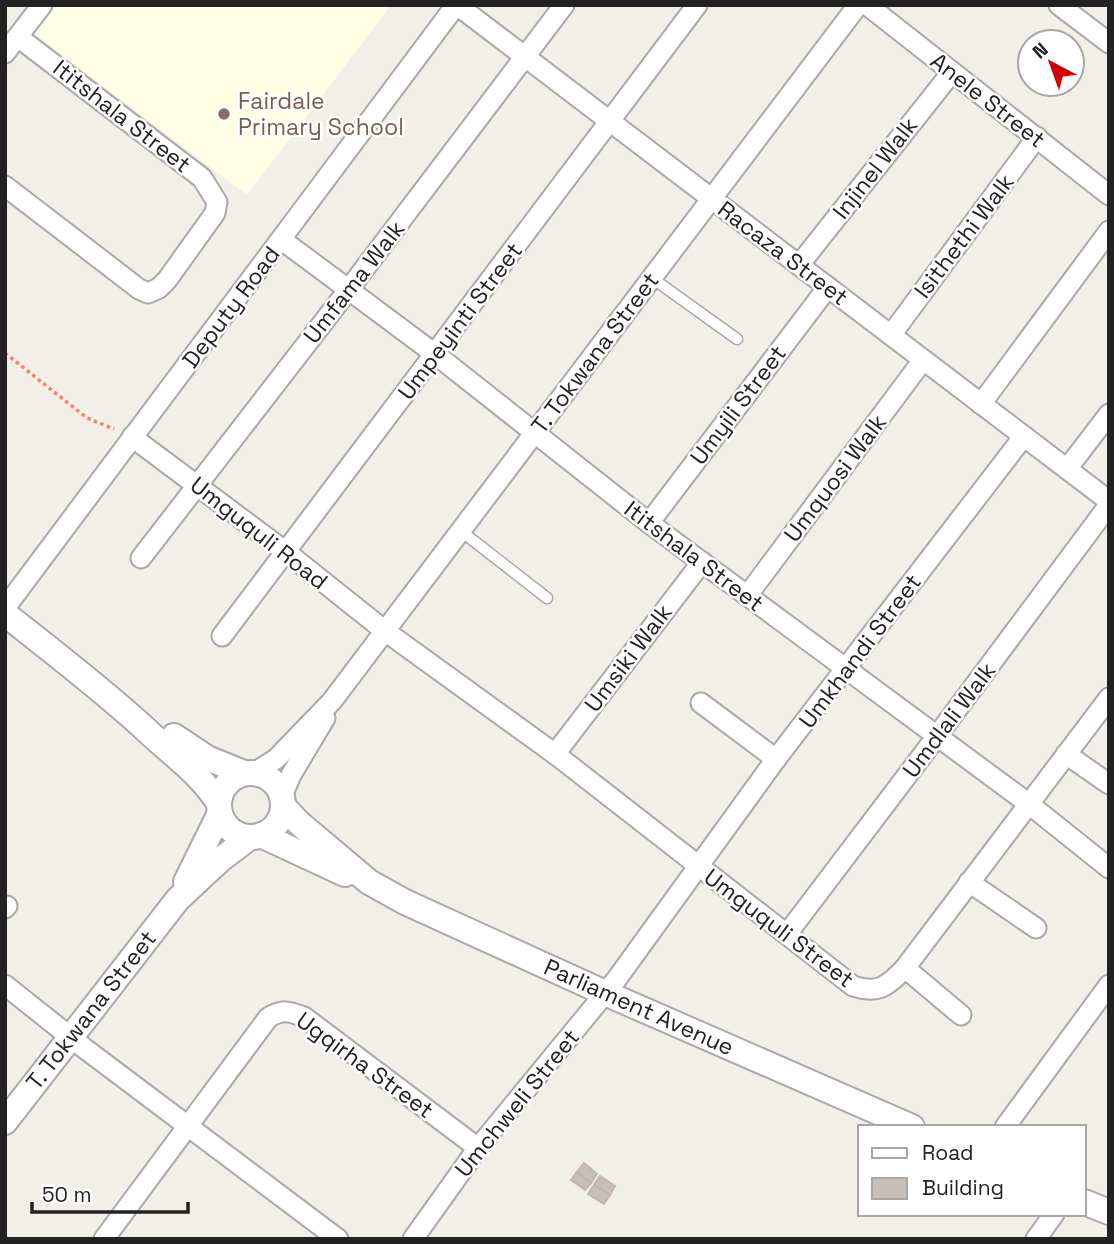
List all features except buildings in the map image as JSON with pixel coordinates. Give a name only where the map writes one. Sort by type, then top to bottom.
[{"type":"street","points":[[5,53],[42,5]]},
{"type":"street","name":"Racaza Street","points":[[456,5],[1109,503]]},
{"type":"street","name":"Deputy Road","points":[[5,608],[456,5]]},
{"type":"street","name":"Umfama Walk","points":[[141,558],[564,5]]},
{"type":"street","name":"Umpeyinti Street","points":[[222,636],[697,5]]},
{"type":"street","name":"T. Tokwana Street","points":[[249,773],[276,759],[332,701],[858,5]]},
{"type":"street","name":"Anele Street","points":[[867,5],[1109,195]]},
{"type":"street","points":[[1059,5],[1109,43]]},
{"type":"street","name":"Ititshala Street","points":[[5,186],[139,289],[148,293],[167,280],[215,213],[217,202],[202,178],[18,37]]},
{"type":"street","name":"Injinel Walk","points":[[799,265],[952,72]]},
{"type":"street","name":"Isithethi Walk","points":[[891,335],[1037,137]]},
{"type":"street","points":[[981,404],[1109,231]]},
{"type":"street","name":"Ititshala Street","points":[[282,240],[436,354],[649,523],[1029,804],[1109,868]]},
{"type":"street","name":"Umyili Street","points":[[649,523],[828,287]]},
{"type":"street","name":"Umquosi Walk","points":[[747,596],[923,360]]},
{"type":"street","points":[[1067,469],[1109,414]]},
{"type":"street","name":"Umkhandi Street","points":[[698,867],[776,759],[1024,436]]},
{"type":"street","name":"Umguquli Road","points":[[132,437],[286,552],[385,631]]},
{"type":"street","name":"Umdlali Walk","points":[[787,934],[1109,503]]},
{"type":"street","name":"Umsiki Walk","points":[[555,754],[702,562]]},
{"type":"street","points":[[5,614],[122,706],[144,729],[194,771],[220,808],[231,830],[256,836],[274,827],[282,813],[283,801],[272,780],[207,758],[152,721],[122,706]]},
{"type":"street","name":"Umguquli Street","points":[[385,631],[555,754],[853,986],[869,991],[893,981],[905,968],[1109,698]]},
{"type":"street","name":"T. Tokwana Street","points":[[283,801],[291,775],[323,723],[332,701]]},
{"type":"street","points":[[701,703],[776,759]]},
{"type":"street","points":[[1066,754],[1109,784]]},
{"type":"street","points":[[220,808],[222,793],[227,785],[249,773]]},
{"type":"street","name":"Parliament Avenue","points":[[283,801],[306,830],[369,882],[405,902],[907,1125]]},
{"type":"street","name":"T. Tokwana Street","points":[[178,899],[220,808]]},
{"type":"street","name":"T. Tokwana Street","points":[[5,1122],[178,899],[220,860],[256,836]]},
{"type":"street","name":"Parliament Avenue","points":[[256,836],[369,882]]},
{"type":"street","name":"Umchweli Street","points":[[413,1239],[478,1148],[605,993],[698,867]]},
{"type":"street","points":[[969,882],[1036,928]]},
{"type":"street","points":[[905,968],[961,1015]]},
{"type":"street","points":[[5,985],[338,1239]]},
{"type":"street","points":[[1006,1125],[1109,985]]},
{"type":"street","name":"Ugqirha Street","points":[[104,1239],[268,1018],[277,1012],[287,1010],[304,1017],[478,1148]]},
{"type":"street","points":[[1086,1203],[1109,1212]]},
{"type":"street","points":[[1036,1239],[1053,1216]]},
{"type":"lane","points":[[652,278],[737,339]]},
{"type":"lane","points":[[461,531],[547,598]]},
{"type":"path","points":[[5,352],[88,418],[132,437]]},
{"type":"shaded area","name":"Fairdale Primary School","points":[[56,5],[391,5],[247,195],[34,34]]},
{"type":"place","name":"Fairdale Primary School","points":[[224,114]]}]
